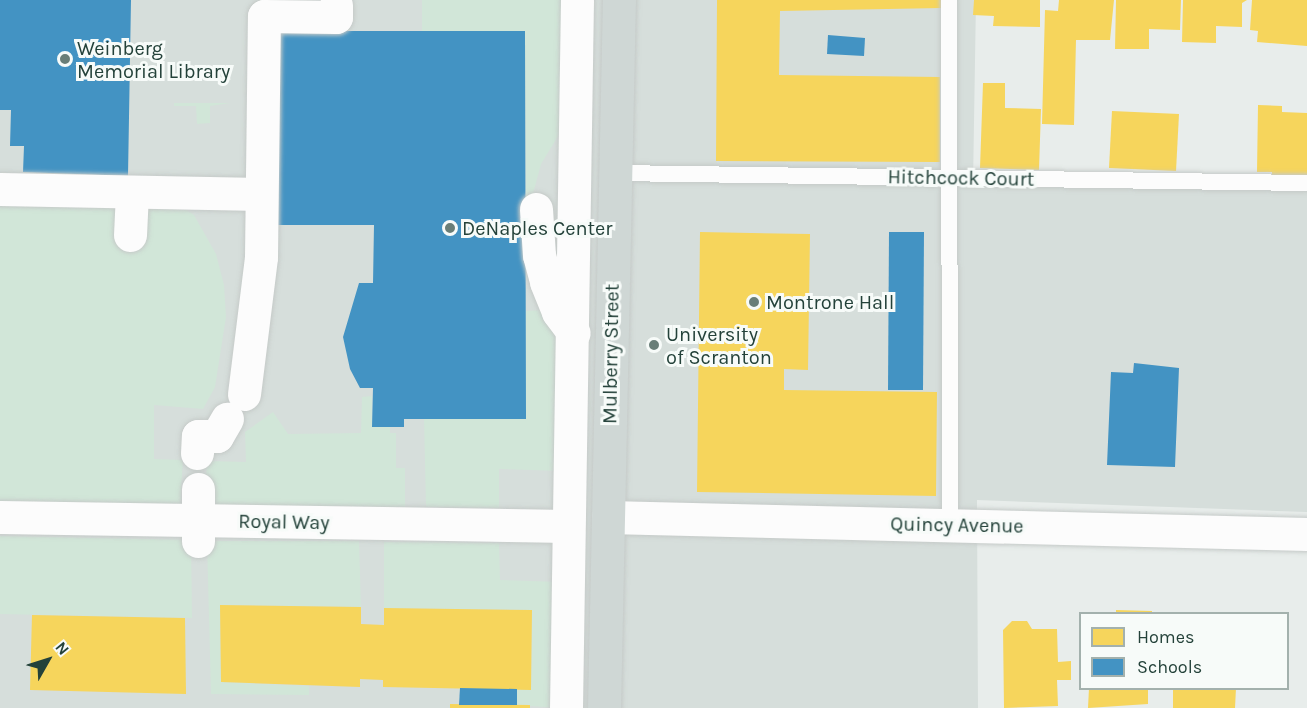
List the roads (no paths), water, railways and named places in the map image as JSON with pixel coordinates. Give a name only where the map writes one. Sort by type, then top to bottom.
[{"type":"main road","name":"Mulberry Street","points":[[604,708],[619,0]]},
{"type":"street","points":[[566,708],[568,526],[574,333],[577,0]]},
{"type":"street","points":[[197,453],[198,436],[217,436],[236,407],[261,257],[264,16],[336,16],[336,5]]},
{"type":"street","points":[[0,189],[261,194]]},
{"type":"street","points":[[130,235],[132,192]]},
{"type":"street","points":[[536,209],[539,255],[546,282],[558,312],[574,333]]},
{"type":"street","name":"Royal Way","points":[[0,517],[198,517],[370,532],[568,526]]},
{"type":"street","name":"Quincy Avenue","points":[[608,517],[1307,534]]},
{"type":"lane","points":[[949,0],[950,525]]},
{"type":"lane","name":"Hitchcock Court","points":[[615,173],[1307,183]]},
{"type":"place","name":"Weinberg Memorial Library","points":[[65,59]]},
{"type":"place","name":"DeNaples Center","points":[[450,228]]},
{"type":"place","name":"Montrone Hall","points":[[754,302]]},
{"type":"place","name":"University of Scranton","points":[[654,345]]}]
